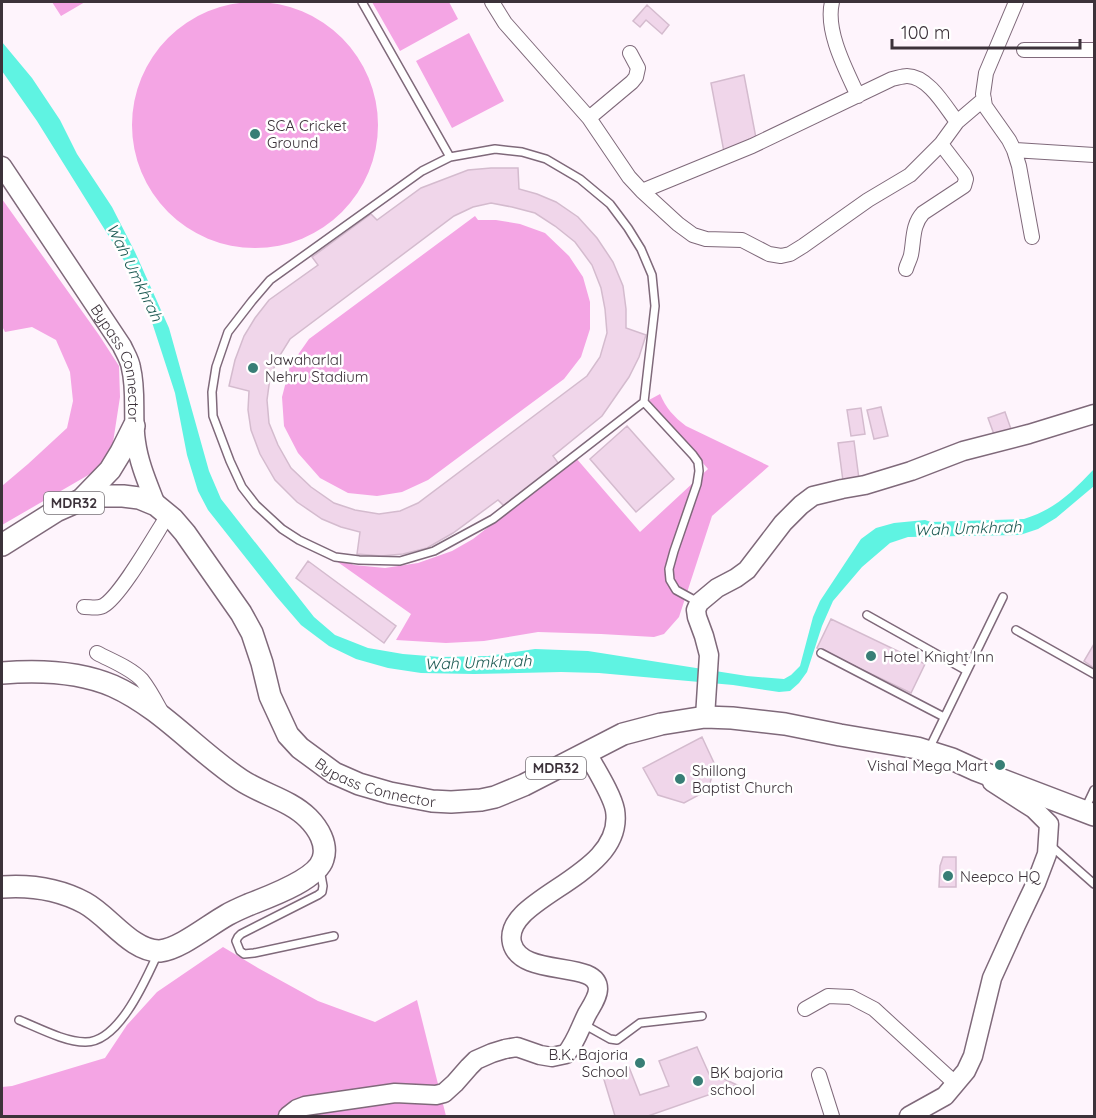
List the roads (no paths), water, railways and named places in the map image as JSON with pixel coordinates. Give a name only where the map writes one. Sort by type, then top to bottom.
[{"type":"main road","points":[[81,500],[110,470],[134,426]]},
{"type":"main road","name":"MDR32","points":[[2,545],[56,511],[81,500],[103,496],[123,496],[139,498],[162,510]]},
{"type":"main road","name":"Bypass Connector","points":[[162,510],[185,533],[241,613],[252,633],[270,696],[288,735],[300,748],[333,773],[374,789],[432,801],[466,802],[495,797],[623,734],[661,724],[705,717],[785,724],[917,748],[952,759],[1089,813]]},
{"type":"main road","points":[[2,673],[67,673],[112,686],[136,699],[242,780],[307,817],[322,838],[324,848],[324,858],[320,867],[302,881],[229,914],[172,948],[160,951],[146,949],[134,943],[107,918],[86,903],[63,893],[39,888],[2,887]]},
{"type":"street","points":[[492,2],[506,23],[589,118],[629,177],[678,224],[693,236],[706,239],[742,240],[769,254],[790,255],[868,200],[910,175],[941,144],[957,122],[984,99]]},
{"type":"street","points":[[832,2],[831,21],[834,37],[843,64],[858,96]]},
{"type":"street","points":[[1016,2],[986,73],[983,94],[985,106],[1014,150],[1020,166],[1032,237]]},
{"type":"street","points":[[1024,50],[1095,50]]},
{"type":"street","points":[[589,118],[632,82],[636,76],[638,68],[630,53]]},
{"type":"street","points":[[642,191],[752,146],[892,79],[907,76],[919,79],[931,87],[957,122]]},
{"type":"street","points":[[906,269],[918,218],[964,186],[966,179],[941,144]]},
{"type":"street","points":[[1014,150],[1095,155]]},
{"type":"street","name":"Bypass Connector","points":[[2,166],[122,346],[131,365],[136,446],[140,462],[162,510]]},
{"type":"street","points":[[705,717],[709,656],[697,617],[696,610],[699,603],[717,588],[747,570],[783,523],[801,505],[813,496],[865,485],[911,471],[963,451],[1095,414]]},
{"type":"street","points":[[84,607],[98,608],[112,598],[123,585],[162,510]]},
{"type":"street","points":[[97,653],[141,679],[166,720]]},
{"type":"street","points":[[288,1116],[304,1106],[395,1093],[436,1095],[444,1093],[476,1060],[492,1053],[517,1047],[552,1057],[566,1054],[578,1036],[597,993],[597,983],[587,974],[525,960],[514,949],[512,938],[513,928],[528,909],[584,871],[602,852],[612,835],[616,818],[615,807],[587,753]]},
{"type":"street","points":[[909,1116],[945,1096],[966,1071],[973,1056],[992,978],[1047,854],[1049,824],[1034,808],[976,770]]},
{"type":"street","points":[[805,1009],[828,996],[851,997],[874,1009],[956,1084]]},
{"type":"street","points":[[819,1075],[832,1116]]},
{"type":"lane","points":[[362,2],[450,157]]},
{"type":"lane","points":[[495,149],[522,152],[546,159],[580,179],[610,204],[637,242],[652,275],[655,306],[644,402],[493,519],[434,551],[400,561],[335,557],[282,529],[256,505],[243,487],[230,461],[213,416],[212,392],[216,367],[228,332],[270,280],[422,171],[450,157],[495,149]]},
{"type":"lane","points":[[644,402],[698,462],[697,483],[669,569],[670,580],[676,590],[699,603]]},
{"type":"lane","points":[[927,751],[1003,597]]},
{"type":"lane","points":[[867,615],[967,671]]},
{"type":"lane","points":[[1016,630],[1095,674]]},
{"type":"lane","points":[[821,653],[944,717]]},
{"type":"lane","points":[[1089,813],[1095,790]]},
{"type":"lane","points":[[1048,844],[1095,884]]},
{"type":"lane","points":[[320,867],[322,892],[241,934],[236,941],[240,951],[244,954],[334,936]]},
{"type":"lane","points":[[19,1020],[60,1036],[83,1042],[94,1042],[106,1035],[123,1017],[137,997],[160,951]]},
{"type":"lane","points":[[582,1023],[610,1039],[617,1040],[640,1023],[702,1016]]},
{"type":"water","name":"Wah Umkhrah","points":[[2,42],[32,78],[60,120],[77,154],[112,207],[135,252],[169,328],[209,471],[221,499],[314,617],[335,635],[368,648],[403,654],[440,657],[488,656],[535,649],[588,651],[747,676],[784,679],[800,666],[813,617],[820,601],[861,539],[876,528],[894,523],[925,520],[931,522],[1024,519],[1054,505],[1094,469],[1094,486],[1056,518],[1038,529],[1020,535],[908,537],[890,543],[862,567],[833,601],[807,672],[790,691],[779,692],[733,685],[599,673],[421,673],[388,668],[356,659],[329,646],[301,625],[208,510],[198,491],[187,455],[175,393],[148,310],[128,267],[37,121],[2,71]]},
{"type":"place","name":"SCA Cricket Ground","points":[[255,134]]},
{"type":"place","name":"Jawaharlal Nehru Stadium","points":[[253,368]]},
{"type":"place","name":"Hotel Knight Inn","points":[[871,656]]},
{"type":"place","name":"Vishal Mega Mart","points":[[1000,765]]},
{"type":"place","name":"Shillong Baptist Church","points":[[680,779]]},
{"type":"place","name":"Neepco HQ","points":[[948,876]]},
{"type":"place","name":"B.K. Bajoria School","points":[[640,1063]]},
{"type":"place","name":"BK bajoria school","points":[[698,1081]]}]
